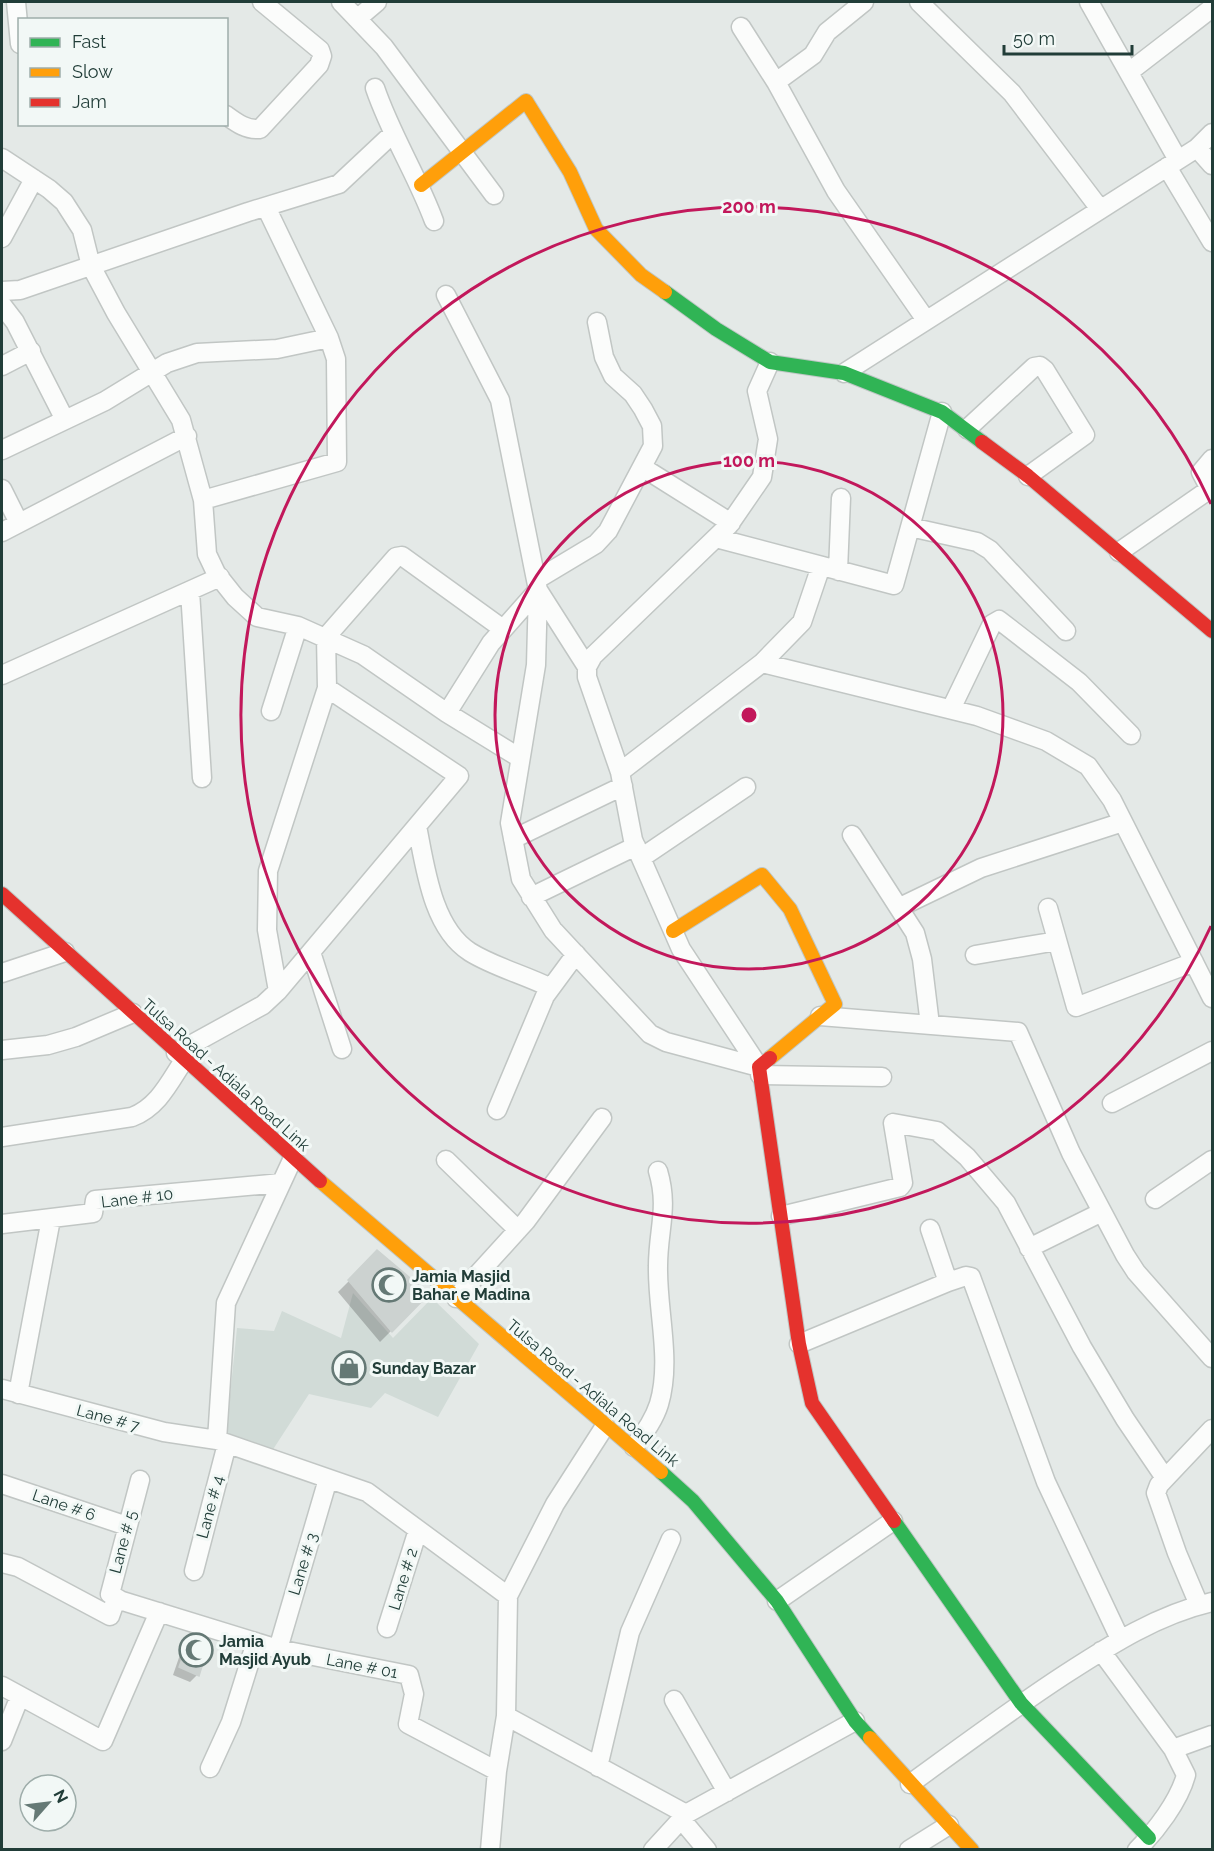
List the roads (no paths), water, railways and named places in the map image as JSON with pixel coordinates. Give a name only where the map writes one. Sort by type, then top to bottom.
[{"type":"street","points":[[16,2],[18,23]]},
{"type":"street","points":[[228,116],[245,127],[260,129],[319,65],[322,56],[321,50],[262,2]]},
{"type":"street","points":[[341,2],[384,47],[494,195]]},
{"type":"street","points":[[357,19],[377,2]]},
{"type":"street","points":[[776,82],[813,55],[828,32],[864,2]]},
{"type":"street","points":[[919,2],[1012,93],[1100,209]]},
{"type":"street","points":[[1089,2],[1129,72],[1212,242]]},
{"type":"street","points":[[1129,72],[1212,8]]},
{"type":"street","points":[[741,27],[776,82],[836,191],[926,320]]},
{"type":"street","points":[[375,88],[385,119],[421,185],[434,222]]},
{"type":"street","points":[[421,185],[526,101],[570,172],[596,229],[641,275],[716,329],[770,362],[844,373],[942,412],[968,429],[1028,476],[1212,631]]},
{"type":"street","points":[[844,373],[1197,148],[1212,133]]},
{"type":"street","points":[[2,291],[20,290],[339,184],[387,139]]},
{"type":"street","points":[[1197,148],[1212,165]]},
{"type":"street","points":[[2,158],[34,178],[64,202],[82,230],[91,266],[187,436],[203,500],[207,554],[235,597],[257,618],[298,626],[363,655],[447,713],[520,758]]},
{"type":"street","points":[[2,238],[34,178]]},
{"type":"street","points":[[203,500],[337,462],[336,358],[329,338],[266,207]]},
{"type":"street","points":[[446,295],[500,400],[537,585],[536,665],[510,823],[521,879],[531,897],[553,930],[650,1034],[666,1042],[760,1071],[882,1077]]},
{"type":"street","points":[[2,305],[31,351],[65,420]]},
{"type":"street","points":[[447,713],[491,643],[537,585],[596,544],[608,531],[652,446],[652,426],[633,393],[613,376],[604,357],[597,322]]},
{"type":"street","points":[[2,450],[65,420],[153,373],[167,363],[197,353],[277,349],[329,338]]},
{"type":"street","points":[[2,366],[31,351]]},
{"type":"street","points":[[770,362],[757,391],[768,439],[762,477],[731,523],[593,656],[587,667],[587,677],[622,779],[639,852],[673,931],[681,949],[760,1071],[799,1344],[812,1403],[1021,1703],[1143,1844],[1183,1786],[1186,1775],[1173,1749],[1101,1651]]},
{"type":"street","points":[[968,429],[1034,367],[1040,366],[1045,370],[1085,435],[1028,476]]},
{"type":"street","points":[[716,538],[894,585],[942,412]]},
{"type":"street","points":[[2,532],[187,436]]},
{"type":"street","points":[[1119,552],[1211,490],[1201,472],[1212,459]]},
{"type":"street","points":[[642,467],[731,523]]},
{"type":"street","points":[[2,489],[19,523]]},
{"type":"street","points":[[513,839],[622,779],[762,663],[802,622],[830,568],[841,498]]},
{"type":"street","points":[[910,527],[976,542],[983,546],[1066,631]]},
{"type":"street","points":[[278,991],[267,930],[268,871],[327,688],[326,637],[396,557],[402,556],[503,629]]},
{"type":"street","points":[[2,675],[220,577]]},
{"type":"street","points":[[537,585],[587,667]]},
{"type":"street","points":[[190,591],[202,778]]},
{"type":"street","points":[[951,709],[992,624],[999,620],[1079,682],[1131,735]]},
{"type":"street","points":[[271,711],[298,626]]},
{"type":"street","points":[[762,663],[951,709],[1046,741],[1088,766],[1100,779],[1123,822],[1212,998]]},
{"type":"street","points":[[2,1137],[132,1117],[154,1105],[180,1056],[263,1005],[278,991],[459,776],[327,688]]},
{"type":"street","points":[[531,897],[639,852],[746,787]]},
{"type":"street","points":[[900,907],[981,868],[1123,822]]},
{"type":"street","points":[[417,826],[435,907],[457,939],[468,951],[551,988]]},
{"type":"street","points":[[852,835],[915,933],[930,1025]]},
{"type":"street","points":[[673,931],[762,875],[790,909],[835,1004],[760,1071]]},
{"type":"street","name":"Tulsa Road - Adiala Road Link","points":[[2,894],[292,1158],[605,1426],[634,1447],[693,1501],[777,1601],[855,1721],[972,1850]]},
{"type":"street","points":[[1047,908],[1074,1004],[1080,1008],[1194,962]]},
{"type":"street","points":[[975,955],[1056,941]]},
{"type":"street","points":[[2,972],[65,952]]},
{"type":"street","points":[[312,952],[342,1049]]},
{"type":"street","points":[[497,1110],[551,988],[576,954]]},
{"type":"street","points":[[2,1050],[48,1045],[76,1037],[132,1013]]},
{"type":"street","points":[[820,1017],[1018,1032],[1071,1153],[1136,1272],[1212,1358]]},
{"type":"street","points":[[1112,1103],[1212,1051]]},
{"type":"street","points":[[456,1298],[518,1230],[602,1118]]},
{"type":"street","points":[[781,1216],[900,1187],[903,1183],[893,1123],[938,1131],[967,1157],[1006,1203],[1082,1347],[1125,1419],[1165,1478]]},
{"type":"street","name":"Lane # 4","points":[[194,1571],[222,1442],[226,1303],[292,1158]]},
{"type":"street","points":[[446,1160],[518,1230]]},
{"type":"street","points":[[1155,1198],[1212,1160]]},
{"type":"street","points":[[634,1447],[653,1421],[660,1402],[663,1365],[658,1267],[664,1201],[658,1171]]},
{"type":"street","name":"Lane # 10","points":[[2,1224],[93,1213],[95,1200],[281,1183]]},
{"type":"street","points":[[1029,1248],[1102,1212]]},
{"type":"street","points":[[10,1391],[51,1219]]},
{"type":"street","points":[[930,1229],[948,1282]]},
{"type":"street","points":[[799,1344],[948,1282],[966,1276],[973,1279],[1046,1482],[1120,1638]]},
{"type":"street","name":"Lane # 7","points":[[10,1391],[164,1432],[222,1442],[367,1492],[508,1596]]},
{"type":"street","points":[[490,1850],[497,1771],[506,1716],[508,1596],[555,1504],[605,1426]]},
{"type":"street","points":[[910,1784],[1021,1703],[1120,1638],[1149,1623],[1206,1603],[1156,1493],[1165,1478],[1212,1429]]},
{"type":"street","name":"Lane # 3","points":[[278,1649],[328,1479]]},
{"type":"street","name":"Lane # 5","points":[[120,1600],[110,1594],[126,1526],[140,1480]]},
{"type":"street","name":"Lane # 6","points":[[2,1484],[126,1526]]},
{"type":"street","points":[[777,1601],[893,1521]]},
{"type":"street","name":"Lane # 2","points":[[387,1628],[418,1530]]},
{"type":"street","points":[[598,1767],[630,1632],[671,1539]]},
{"type":"street","points":[[10,1565],[110,1616],[116,1599],[120,1600]]},
{"type":"street","name":"Lane # 01","points":[[120,1600],[278,1649],[409,1675],[414,1694],[408,1724],[497,1771]]},
{"type":"street","points":[[2,1686],[103,1742],[159,1612]]},
{"type":"street","points":[[210,1768],[231,1722],[256,1642]]},
{"type":"street","points":[[2,1741],[20,1696]]},
{"type":"street","points":[[674,1700],[727,1792]]},
{"type":"street","points":[[506,1716],[683,1817],[707,1850]]},
{"type":"street","points":[[653,1850],[683,1817],[855,1721]]},
{"type":"street","points":[[1173,1749],[1212,1735]]},
{"type":"street","points":[[909,1850],[949,1825]]},
{"type":"place","name":"Jamia Masjid Bahar e Madina","points":[[389,1285]]},
{"type":"place","name":"Sunday Bazar","points":[[349,1368]]},
{"type":"place","name":"Jamia Masjid Ayub","points":[[196,1650]]}]
